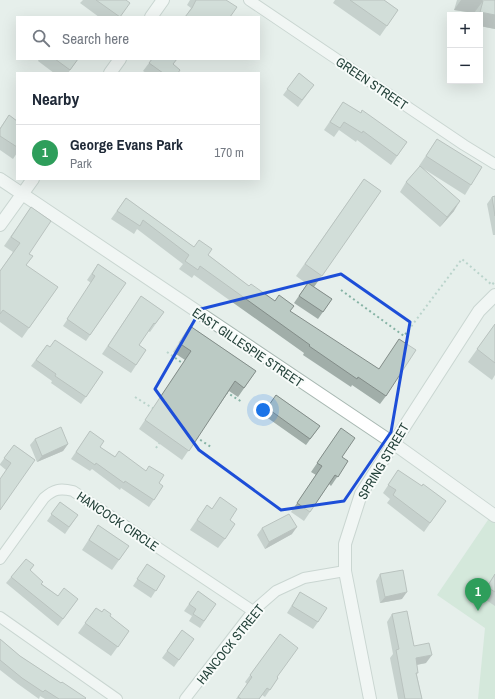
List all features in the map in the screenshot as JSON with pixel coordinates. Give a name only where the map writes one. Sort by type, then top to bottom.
[{"type":"street","points":[[152,16],[163,0]]},
{"type":"street","name":"GREEN STREET","points":[[249,0],[464,145],[495,164]]},
{"type":"street","points":[[111,72],[119,60]]},
{"type":"street","name":"EAST GILLESPIE STREET","points":[[0,179],[394,443],[495,516]]},
{"type":"street","points":[[0,225],[32,180]]},
{"type":"street","name":"SPRING STREET","points":[[370,699],[345,571],[345,544],[361,494],[479,311],[495,295]]},
{"type":"street","name":"HANCOCK CIRCLE","points":[[0,559],[44,498],[52,490],[61,488],[74,491],[253,611]]},
{"type":"street","name":"HANCOCK STREET","points":[[185,699],[253,611],[276,590],[304,578],[345,571]]},
{"type":"street","points":[[0,617],[117,699]]},
{"type":"path","points":[[341,290],[404,336],[462,259],[492,285],[495,281]]},
{"type":"path","points":[[166,352],[192,369]]},
{"type":"path","points":[[223,390],[242,402]]},
{"type":"path","points":[[135,397],[154,410]]},
{"type":"path","points":[[192,435],[211,447]]},
{"type":"path","points":[[156,448],[160,441]]},
{"type":"highlighted area","points":[[341,274],[410,322],[391,432],[344,501],[281,510],[199,450],[155,389],[201,309]]},
{"type":"green space","points":[[492,514],[495,516],[495,699],[478,699],[485,628],[437,595]]},
{"type":"building","points":[[96,0],[126,0],[130,3],[121,16]]},
{"type":"building","points":[[196,0],[226,0],[237,7],[231,16],[186,16]]},
{"type":"building","points":[[350,0],[384,0],[398,10],[387,26]]},
{"type":"building","points":[[480,0],[495,0],[495,15],[480,12],[483,1]]},
{"type":"building","points":[[56,60],[77,60],[70,70]]},
{"type":"building","points":[[151,60],[176,60],[173,64],[180,70],[179,72],[162,72],[149,63]]},
{"type":"building","points":[[299,73],[314,85],[302,100],[287,89]]},
{"type":"building","points":[[343,102],[361,113],[362,110],[407,142],[397,156],[363,131],[362,133],[344,122],[340,128],[330,122]]},
{"type":"building","points":[[9,115],[16,120],[16,146],[0,136],[0,129]]},
{"type":"building","points":[[437,139],[482,167],[471,185],[426,156]]},
{"type":"building","points":[[420,166],[460,201],[447,217],[406,182]]},
{"type":"building","points":[[364,179],[381,191],[322,276],[305,264]]},
{"type":"building","points":[[495,196],[495,216],[492,197]]},
{"type":"building","points":[[126,198],[194,247],[199,240],[212,249],[208,255],[249,286],[251,284],[275,301],[279,295],[294,306],[290,311],[379,369],[399,339],[416,350],[386,396],[358,377],[357,379],[309,346],[310,345],[200,266],[198,270],[185,261],[189,255],[143,220],[140,226],[117,211]]},
{"type":"building","points":[[31,207],[51,221],[29,254],[33,256],[26,265],[58,287],[29,328],[3,310],[0,314],[0,271],[20,243],[11,237]]},
{"type":"building","points":[[98,264],[126,283],[90,335],[67,319],[95,276],[92,274]]},
{"type":"building","points":[[308,283],[332,299],[323,312],[299,296]]},
{"type":"building","points":[[141,296],[164,312],[155,324],[154,323],[139,345],[146,350],[136,365],[108,346]]},
{"type":"building","points":[[495,324],[495,363],[477,349]]},
{"type":"building","points":[[190,326],[256,371],[244,388],[235,381],[189,451],[145,420],[191,351],[179,343]]},
{"type":"building","points":[[55,340],[103,372],[86,397],[55,376],[56,374],[36,360],[47,345],[50,347]]},
{"type":"building","points":[[276,395],[320,426],[310,439],[267,408]]},
{"type":"building","points":[[61,427],[68,444],[42,456],[35,439]]},
{"type":"building","points":[[341,428],[355,438],[342,457],[348,461],[338,477],[335,475],[310,512],[297,503],[322,466],[317,463]]},
{"type":"building","points":[[90,431],[104,441],[100,447],[115,457],[119,451],[146,471],[149,466],[164,475],[159,483],[163,486],[154,500],[125,481],[124,483],[96,463],[95,465],[76,452]]},
{"type":"building","points":[[14,445],[35,460],[0,510],[0,479],[11,463],[4,458]]},
{"type":"building","points":[[398,470],[422,486],[423,484],[446,501],[430,523],[393,495],[396,490],[388,485]]},
{"type":"building","points":[[220,497],[237,509],[230,520],[235,524],[225,539],[197,520],[207,505],[212,509]]},
{"type":"building","points":[[60,502],[78,515],[69,527],[51,514]]},
{"type":"building","points":[[289,514],[297,527],[269,542],[262,528]]},
{"type":"building","points":[[98,525],[129,546],[119,560],[89,540]]},
{"type":"building","points":[[26,559],[34,565],[30,570],[43,582],[41,584],[58,596],[64,588],[78,599],[63,619],[11,577]]},
{"type":"building","points":[[147,564],[165,576],[156,591],[137,579]]},
{"type":"building","points":[[403,570],[407,592],[385,597],[380,574]]},
{"type":"building","points":[[495,574],[495,592],[487,587]]},
{"type":"building","points":[[198,591],[216,604],[204,621],[193,614],[196,609],[189,604]]},
{"type":"building","points":[[300,592],[327,608],[318,622],[292,606]]},
{"type":"building","points":[[96,608],[102,612],[104,609],[111,614],[110,616],[129,631],[118,647],[85,623]]},
{"type":"building","points":[[407,611],[414,646],[429,643],[432,655],[416,658],[418,673],[416,673],[422,699],[405,699],[396,650],[399,649],[392,614]]},
{"type":"building","points":[[182,630],[194,639],[179,660],[167,651]]},
{"type":"building","points":[[280,634],[298,648],[277,677],[278,678],[270,690],[267,688],[259,699],[241,699],[238,697],[252,677],[250,675]]},
{"type":"building","points":[[0,639],[20,656],[86,698],[59,699],[45,690],[43,692],[22,678],[0,660]]},
{"type":"place","name":"George Evans Park","points":[[478,611]]}]
